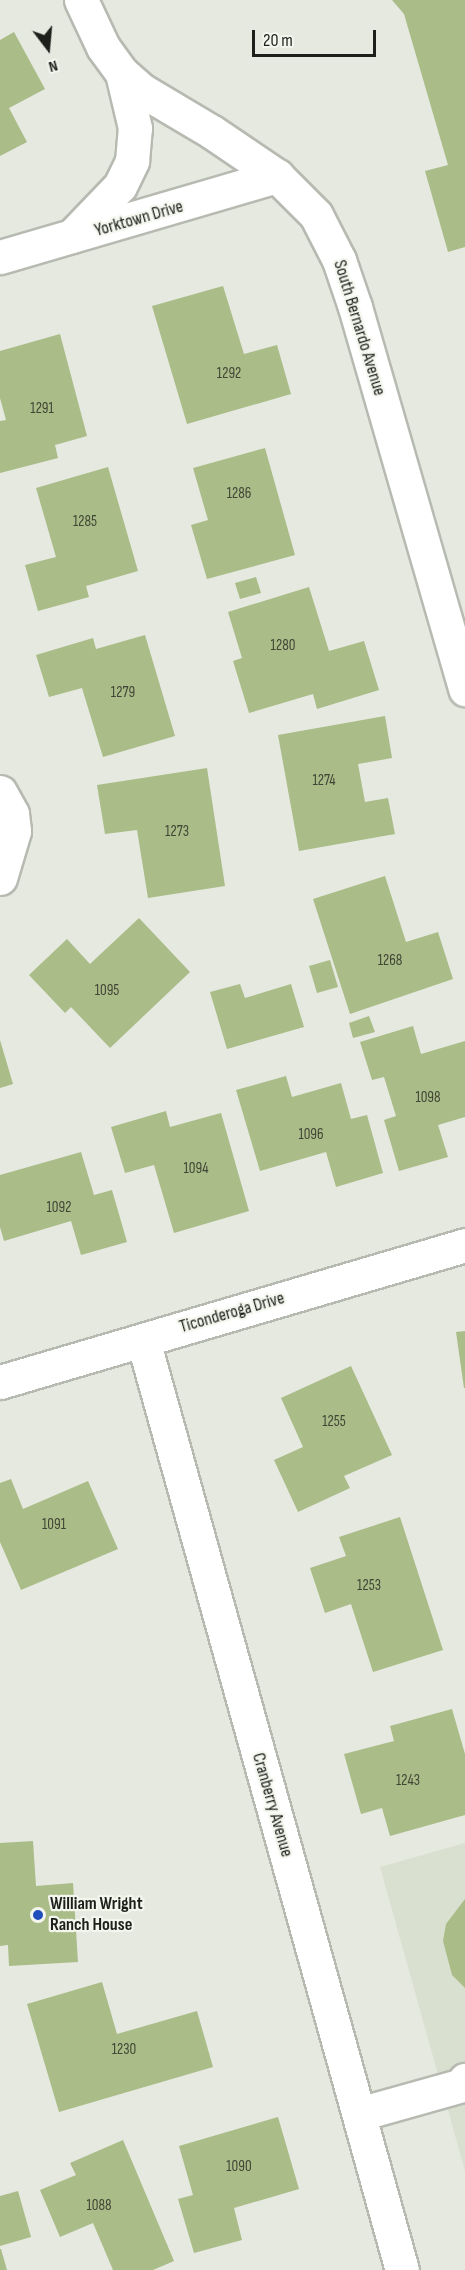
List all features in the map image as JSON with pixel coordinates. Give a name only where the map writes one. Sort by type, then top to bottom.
[{"type":"street","name":"South Bernardo Avenue","points":[[81,0],[103,47],[122,73],[143,91],[213,132],[277,176],[316,215],[339,260],[465,689]]},
{"type":"street","points":[[68,240],[120,186],[132,161],[135,128],[122,73]]},
{"type":"street","name":"Yorktown Drive","points":[[0,257],[68,240],[277,176]]},
{"type":"street","points":[[0,792],[12,814],[14,831],[0,878]]},
{"type":"street","name":"Ticonderoga Drive","points":[[0,1382],[465,1245]]},
{"type":"street","name":"Cranberry Avenue","points":[[142,1340],[402,2270]]},
{"type":"street","points":[[359,2114],[462,2085],[465,2080]]},
{"type":"shaded area","points":[[465,1843],[465,2171],[380,1867]]},
{"type":"building","points":[[392,0],[465,0],[465,247],[448,252],[425,171],[448,165],[404,14]]},
{"type":"building","points":[[14,32],[45,89],[9,108],[27,142],[0,156],[0,40]]},
{"type":"building","points":[[223,286],[244,354],[277,345],[291,394],[187,424],[152,306]]},
{"type":"building","points":[[60,334],[87,436],[55,445],[58,458],[0,473],[0,421],[6,420],[0,398],[0,351]]},
{"type":"building","points":[[265,448],[295,555],[207,579],[191,525],[208,520],[193,468]]},
{"type":"building","points":[[108,467],[138,571],[86,586],[89,597],[38,611],[25,565],[56,557],[36,488]]},
{"type":"building","points":[[256,577],[261,593],[240,599],[235,583]]},
{"type":"building","points":[[309,587],[329,651],[364,641],[379,690],[317,709],[313,694],[249,713],[233,661],[242,658],[228,612]]},
{"type":"building","points":[[145,635],[175,736],[103,757],[82,688],[49,697],[36,655],[93,638],[96,649]]},
{"type":"building","points":[[385,716],[392,758],[358,764],[365,802],[388,798],[395,834],[299,851],[278,735]]},
{"type":"building","points":[[207,768],[225,886],[148,898],[137,830],[105,834],[97,785]]},
{"type":"building","points":[[385,876],[406,942],[438,932],[453,979],[350,1014],[313,899]]},
{"type":"building","points":[[139,918],[190,972],[110,1048],[71,1007],[65,1013],[29,975],[67,939],[90,964]]},
{"type":"building","points":[[330,960],[338,987],[317,993],[309,966]]},
{"type":"building","points":[[240,984],[245,998],[291,984],[304,1027],[227,1049],[210,992]]},
{"type":"building","points":[[369,1016],[375,1032],[353,1038],[349,1023]]},
{"type":"building","points":[[413,1026],[421,1054],[465,1041],[465,1117],[438,1125],[448,1157],[399,1171],[384,1120],[396,1116],[384,1077],[372,1080],[360,1042]]},
{"type":"building","points":[[0,1040],[13,1084],[0,1088]]},
{"type":"building","points":[[286,1076],[292,1097],[341,1083],[351,1119],[367,1115],[383,1173],[336,1187],[326,1152],[260,1171],[236,1090]]},
{"type":"building","points":[[166,1111],[170,1127],[221,1113],[249,1211],[174,1233],[154,1165],[125,1173],[111,1127]]},
{"type":"building","points":[[81,1152],[94,1195],[112,1190],[127,1242],[81,1255],[71,1221],[4,1241],[0,1227],[0,1175]]},
{"type":"building","points":[[465,1331],[465,1388],[464,1388],[456,1332]]},
{"type":"building","points":[[351,1366],[392,1455],[344,1476],[350,1488],[298,1512],[274,1460],[303,1447],[281,1398]]},
{"type":"building","points":[[11,1479],[23,1509],[88,1481],[118,1549],[21,1590],[0,1542],[0,1483]]},
{"type":"building","points":[[400,1517],[443,1650],[373,1672],[351,1604],[325,1613],[310,1568],[346,1556],[339,1537]]},
{"type":"building","points":[[452,1709],[465,1754],[465,1815],[390,1836],[382,1808],[361,1814],[344,1754],[394,1741],[390,1726]]},
{"type":"building","name":"William Wright Ranch House","points":[[33,1841],[36,1886],[73,1883],[78,1962],[9,1966],[8,1945],[0,1946],[0,1843]]},
{"type":"building","points":[[465,1899],[465,1988],[452,1975],[443,1941],[446,1924]]},
{"type":"building","points":[[102,1982],[117,2034],[197,2011],[213,2067],[59,2112],[27,2004]]},
{"type":"building","points":[[278,2117],[299,2189],[234,2208],[242,2240],[194,2253],[178,2199],[193,2195],[179,2146]]},
{"type":"building","points":[[123,2140],[174,2261],[153,2270],[113,2270],[93,2223],[60,2237],[40,2190],[76,2175],[70,2163]]},
{"type":"building","points":[[18,2191],[31,2237],[0,2246],[0,2196]]},
{"type":"building","points":[[1,2249],[7,2270],[0,2270]]},
{"type":"place","name":"William Wright Ranch House","points":[[38,1915]]}]
